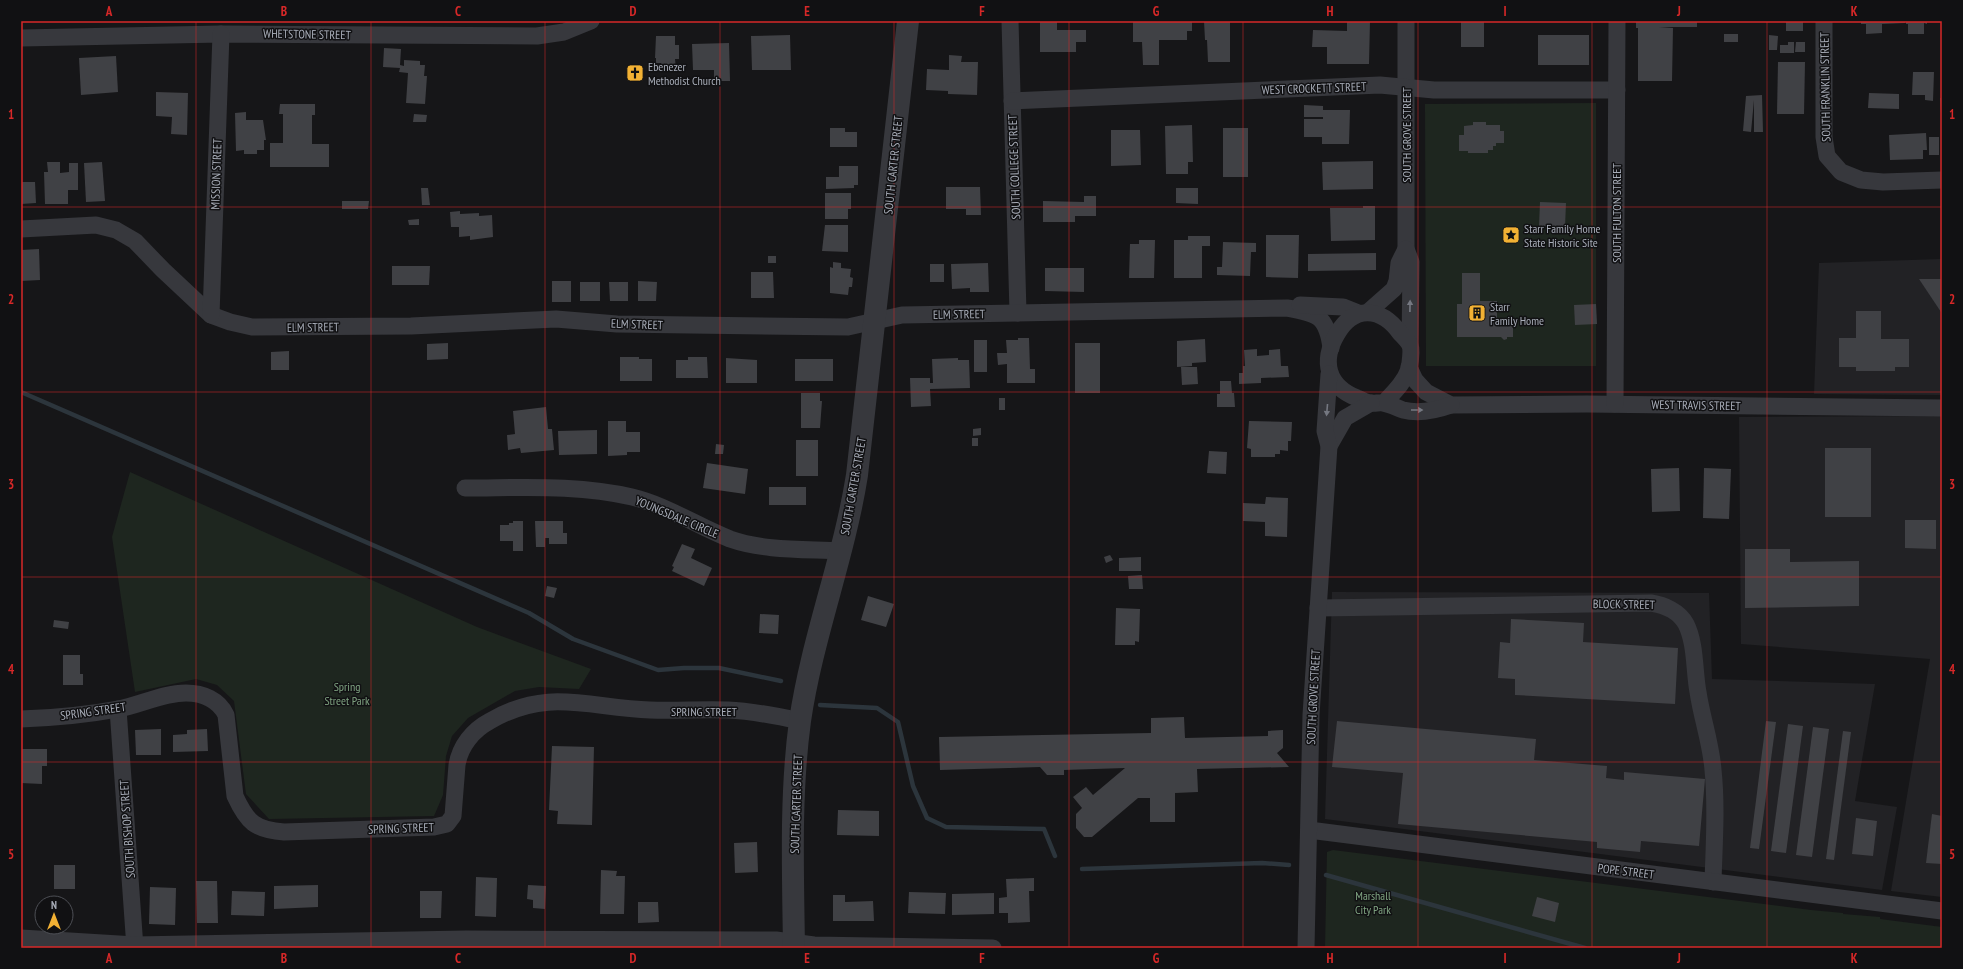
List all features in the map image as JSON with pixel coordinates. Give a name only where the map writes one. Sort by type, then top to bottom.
[{"type":"street","name":"WHETSTONE STREET","points":[[21,38],[221,34],[531,36],[564,32],[591,21]]},
{"type":"street","name":"SOUTH CARTER STREET","points":[[794,945],[793,815],[800,721],[808,680],[851,509],[857,475],[876,320],[908,21]]},
{"type":"street","name":"SOUTH COLLEGE STREET","points":[[1010,21],[1018,313]]},
{"type":"street","name":"SOUTH GROVE STREET","points":[[1406,21],[1406,249],[1411,262],[1410,345]]},
{"type":"street","name":"SOUTH FULTON STREET","points":[[1615,404],[1617,21]]},
{"type":"street","name":"SOUTH FRANKLIN STREET","points":[[1824,21],[1824,137],[1827,156],[1841,172],[1861,180],[1883,182],[1942,180]]},
{"type":"street","name":"MISSION STREET","points":[[211,315],[221,34]]},
{"type":"street","name":"WEST CROCKETT STREET","points":[[1012,100],[1380,85],[1434,90],[1617,90]]},
{"type":"street","name":"ELM STREET","points":[[21,229],[96,226],[116,230],[135,241],[163,270],[211,315],[241,325],[268,328],[411,326],[556,319],[617,324],[848,327],[902,315],[1287,308],[1300,305],[1344,307],[1363,312]]},
{"type":"street","name":"SOUTH GROVE STREET","points":[[1363,312],[1394,289],[1398,281],[1399,263],[1406,249]]},
{"type":"street","name":"ELM STREET","points":[[1287,308],[1310,313],[1321,319],[1328,329],[1330,348]]},
{"type":"street","points":[[1363,312],[1391,323],[1410,345],[1409,367],[1400,386],[1377,403],[1345,393],[1329,374],[1330,348],[1340,329],[1363,312]]},
{"type":"street","name":"WEST TRAVIS STREET","points":[[1409,367],[1415,380],[1426,392],[1451,405]]},
{"type":"street","name":"SOUTH GROVE STREET","points":[[1306,948],[1311,727],[1329,446],[1325,431],[1329,374]]},
{"type":"street","name":"SOUTH GROVE STREET","points":[[1329,446],[1344,418],[1377,403]]},
{"type":"street","name":"WEST TRAVIS STREET","points":[[1377,403],[1405,410],[1436,410],[1451,405],[1615,404],[1942,408]]},
{"type":"street","name":"YOUNGSDALE CIRCLE","points":[[465,488],[569,488],[602,491],[649,503],[716,533],[744,543],[759,546],[841,551]]},
{"type":"street","name":"BLOCK STREET","points":[[1318,608],[1651,603],[1662,605],[1672,610],[1686,624],[1691,637],[1698,694],[1711,753],[1715,791],[1713,882]]},
{"type":"street","name":"SPRING STREET","points":[[21,719],[47,718],[118,709],[186,693],[213,700],[222,706],[226,715],[235,796],[240,808],[247,818],[257,827],[269,831],[284,832],[434,827],[447,824],[453,816],[456,765],[465,744],[485,723],[505,712],[528,704],[566,701],[649,710],[742,711],[800,721]]},
{"type":"street","name":"SOUTH BISHOP STREET","points":[[118,709],[135,947]]},
{"type":"street","name":"POPE STREET","points":[[1309,830],[1942,911]]},
{"type":"street","points":[[21,938],[135,947],[466,939],[776,940],[794,945],[993,948]]},
{"type":"shaded area","points":[[1942,259],[1942,395],[1814,394],[1819,263]]},
{"type":"shaded area","points":[[1942,416],[1942,897],[1891,891],[1930,659],[1741,644],[1739,417]]},
{"type":"shaded area","points":[[1332,592],[1709,593],[1712,679],[1875,684],[1855,801],[1897,807],[1882,890],[1325,819]]},
{"type":"green space","name":"Starr Family Home State Historic Site","points":[[1596,103],[1596,366],[1426,366],[1425,104]]},
{"type":"green space","name":"Spring Street Park","points":[[130,472],[477,627],[591,669],[579,689],[539,687],[515,691],[468,718],[452,736],[446,756],[443,795],[434,816],[269,819],[246,794],[234,701],[217,685],[196,679],[135,692],[112,537]]},
{"type":"green space","name":"Marshall City Park","points":[[1333,850],[1843,914],[1880,917],[1880,919],[1942,927],[1942,948],[1325,948],[1327,852]]},
{"type":"building","points":[[1040,21],[1057,21],[1057,30],[1086,30],[1086,42],[1076,42],[1076,52],[1040,52]]},
{"type":"building","points":[[1133,21],[1192,21],[1192,31],[1187,31],[1187,40],[1159,40],[1159,65],[1143,65],[1142,42],[1133,42]]},
{"type":"building","points":[[1204,21],[1230,21],[1230,62],[1208,62]]},
{"type":"building","points":[[1347,21],[1370,21],[1369,64],[1327,64],[1327,47],[1312,47],[1313,30],[1347,31]]},
{"type":"building","points":[[1461,21],[1484,21],[1484,47],[1461,47]]},
{"type":"building","points":[[1636,21],[1697,21],[1697,27],[1659,27],[1673,28],[1672,81],[1638,81],[1638,28],[1636,28]]},
{"type":"building","points":[[1861,21],[1905,21],[1905,23],[1882,24],[1882,33],[1866,34],[1866,24],[1861,24]]},
{"type":"building","points":[[1906,21],[1927,21],[1927,24],[1924,23],[1924,34],[1908,34],[1908,24],[1906,24]]},
{"type":"building","points":[[1786,22],[1803,22],[1803,31],[1786,31]]},
{"type":"building","points":[[1724,34],[1738,34],[1738,42],[1724,42]]},
{"type":"building","points":[[790,35],[791,70],[752,70],[751,36]]},
{"type":"building","points":[[1538,35],[1589,35],[1589,65],[1538,65]]},
{"type":"building","points":[[1769,35],[1778,36],[1777,50],[1769,50]]},
{"type":"building","points":[[656,36],[675,36],[675,45],[679,45],[679,59],[675,59],[676,69],[661,69],[661,63],[656,63]]},
{"type":"building","points":[[1788,42],[1794,42],[1794,53],[1780,53],[1780,45],[1788,45]]},
{"type":"building","points":[[1796,42],[1805,42],[1805,52],[1795,52]]},
{"type":"building","points":[[729,43],[730,81],[714,81],[714,70],[693,70],[692,44]]},
{"type":"building","points":[[384,48],[401,49],[400,65],[404,66],[404,60],[420,61],[420,65],[425,65],[424,76],[427,76],[425,104],[406,103],[408,73],[399,72],[400,68],[383,67]]},
{"type":"building","points":[[949,55],[962,56],[961,62],[978,62],[977,95],[948,94],[948,91],[926,90],[927,69],[949,70]]},
{"type":"building","points":[[116,56],[118,92],[81,95],[79,58]]},
{"type":"building","points":[[1778,62],[1805,62],[1804,114],[1777,114]]},
{"type":"building","points":[[1913,72],[1934,72],[1933,101],[1925,100],[1925,95],[1912,95]]},
{"type":"building","points":[[156,92],[188,93],[187,135],[171,134],[172,117],[156,116]]},
{"type":"building","points":[[1869,93],[1899,94],[1899,109],[1868,108]]},
{"type":"building","points":[[1762,95],[1763,132],[1754,132],[1754,100],[1751,132],[1743,131],[1746,96]]},
{"type":"building","points":[[1940,98],[1942,98],[1942,114],[1941,114]]},
{"type":"building","points":[[280,104],[315,104],[315,115],[312,115],[312,144],[329,144],[329,167],[270,167],[270,143],[283,143],[283,114],[279,114]]},
{"type":"building","points":[[1304,105],[1323,106],[1323,110],[1350,110],[1349,144],[1322,144],[1322,137],[1304,137],[1304,119],[1323,119],[1323,117],[1304,117]]},
{"type":"building","points":[[246,112],[246,120],[263,120],[266,140],[264,140],[264,150],[257,150],[257,154],[244,154],[244,150],[236,151],[235,113]]},
{"type":"building","points":[[414,114],[427,115],[426,122],[413,122]]},
{"type":"building","points":[[1473,122],[1486,122],[1486,125],[1500,125],[1500,131],[1504,131],[1504,143],[1496,143],[1496,146],[1493,146],[1493,150],[1488,150],[1488,153],[1468,153],[1468,151],[1459,151],[1459,135],[1464,135],[1464,126],[1473,125]]},
{"type":"building","points":[[1192,125],[1193,162],[1188,162],[1188,174],[1166,174],[1165,126]]},
{"type":"building","points":[[830,128],[845,128],[845,132],[857,132],[857,147],[830,147]]},
{"type":"building","points":[[1223,128],[1248,128],[1248,177],[1223,177]]},
{"type":"building","points":[[1111,130],[1140,130],[1141,165],[1111,166]]},
{"type":"building","points":[[1926,133],[1927,150],[1923,150],[1923,159],[1890,160],[1889,135]]},
{"type":"building","points":[[1929,137],[1939,137],[1939,155],[1929,155]]},
{"type":"building","points":[[1373,161],[1373,189],[1323,190],[1322,162]]},
{"type":"building","points":[[47,162],[60,162],[60,173],[69,172],[69,163],[78,163],[78,190],[68,190],[68,204],[45,204],[44,172],[48,172]]},
{"type":"building","points":[[102,162],[105,201],[86,202],[84,163]]},
{"type":"building","points":[[839,166],[858,166],[858,185],[854,185],[854,188],[826,189],[826,177],[839,177]]},
{"type":"building","points":[[21,182],[35,182],[36,203],[21,204]]},
{"type":"building","points":[[946,187],[980,187],[981,215],[966,215],[966,209],[946,209]]},
{"type":"building","points":[[421,188],[428,188],[430,205],[422,205]]},
{"type":"building","points":[[1176,188],[1198,188],[1198,204],[1176,203]]},
{"type":"building","points":[[825,193],[851,193],[851,209],[848,209],[848,219],[825,219]]},
{"type":"building","points":[[1084,196],[1096,196],[1096,216],[1075,216],[1075,222],[1043,222],[1043,201],[1084,202]]},
{"type":"building","points":[[342,201],[369,201],[368,209],[342,209]]},
{"type":"building","points":[[1540,202],[1566,203],[1565,227],[1539,226]]},
{"type":"building","points":[[1363,206],[1375,206],[1375,240],[1331,241],[1330,208],[1363,208]]},
{"type":"building","points":[[460,211],[460,214],[479,213],[479,216],[492,215],[493,237],[470,240],[470,236],[459,237],[459,227],[451,227],[450,212]]},
{"type":"building","points":[[419,219],[419,225],[409,225],[408,220]]},
{"type":"building","points":[[825,225],[848,225],[848,252],[822,251]]},
{"type":"building","points":[[1266,235],[1299,235],[1298,278],[1266,277]]},
{"type":"building","points":[[1188,236],[1210,236],[1210,246],[1202,246],[1202,278],[1174,278],[1174,240],[1188,240]]},
{"type":"building","points":[[1139,240],[1155,240],[1154,278],[1129,278],[1130,244],[1139,244]]},
{"type":"building","points":[[1223,242],[1256,243],[1256,252],[1251,252],[1250,276],[1217,275],[1217,267],[1222,267]]},
{"type":"building","points":[[39,249],[40,280],[21,281],[21,250]]},
{"type":"building","points":[[1376,253],[1376,270],[1308,271],[1308,254]]},
{"type":"building","points":[[768,256],[776,256],[776,263],[768,263]]},
{"type":"building","points":[[833,262],[841,263],[841,268],[851,269],[850,277],[853,278],[852,287],[849,287],[848,295],[830,293],[830,267],[833,268]]},
{"type":"building","points":[[988,263],[989,292],[970,292],[970,288],[952,289],[951,264]]},
{"type":"building","points":[[930,264],[944,264],[944,282],[930,282]]},
{"type":"building","points":[[392,266],[430,266],[429,285],[392,285]]},
{"type":"building","points":[[1045,268],[1084,268],[1084,292],[1045,291]]},
{"type":"building","points":[[751,272],[773,272],[774,298],[751,298]]},
{"type":"building","name":"Starr Family Home","points":[[1462,273],[1480,273],[1480,301],[1497,301],[1497,322],[1513,322],[1513,337],[1507,337],[1507,339],[1504,340],[1501,337],[1457,337],[1457,304],[1462,304]]},
{"type":"building","points":[[1919,279],[1942,279],[1941,312]]},
{"type":"building","points":[[552,281],[571,281],[571,302],[552,302]]},
{"type":"building","points":[[638,281],[657,282],[656,301],[638,301]]},
{"type":"building","points":[[580,282],[600,282],[600,301],[580,301]]},
{"type":"building","points":[[609,282],[628,282],[628,301],[610,301]]},
{"type":"building","points":[[1596,304],[1597,324],[1575,325],[1574,305]]},
{"type":"building","points":[[1856,311],[1881,311],[1881,339],[1909,339],[1909,367],[1895,367],[1895,371],[1856,371],[1856,367],[1839,367],[1839,338],[1856,338]]},
{"type":"building","points":[[1018,338],[1029,338],[1030,369],[1035,369],[1035,383],[1007,383],[1007,364],[998,365],[997,353],[1007,353],[1006,340],[1018,340]]},
{"type":"building","points":[[1205,339],[1206,362],[1192,363],[1192,366],[1177,367],[1177,341]]},
{"type":"building","points":[[974,340],[987,340],[987,372],[974,372]]},
{"type":"building","points":[[448,343],[448,359],[427,360],[427,344]]},
{"type":"building","points":[[1075,343],[1100,343],[1100,393],[1075,393]]},
{"type":"building","points":[[1257,349],[1257,356],[1269,355],[1269,350],[1280,349],[1281,366],[1288,366],[1289,377],[1261,378],[1261,383],[1239,384],[1239,373],[1243,373],[1243,366],[1245,366],[1244,350]]},
{"type":"building","points":[[289,351],[289,370],[271,370],[271,352]]},
{"type":"building","points":[[620,357],[652,359],[652,381],[620,381]]},
{"type":"building","points":[[688,357],[707,357],[708,378],[676,378],[676,360],[688,360]]},
{"type":"building","points":[[726,358],[757,360],[757,383],[726,383]]},
{"type":"building","points":[[958,358],[958,360],[969,360],[970,388],[930,389],[931,406],[911,407],[910,378],[930,378],[930,383],[933,383],[932,359]]},
{"type":"building","points":[[795,359],[833,359],[833,381],[795,381]]},
{"type":"building","points":[[1181,367],[1197,367],[1198,384],[1182,385]]},
{"type":"building","points":[[1220,381],[1231,381],[1235,407],[1217,407],[1217,394],[1220,394]]},
{"type":"building","points":[[801,393],[820,393],[820,401],[822,401],[820,428],[801,428]]},
{"type":"building","points":[[999,398],[1005,398],[1005,410],[999,410]]},
{"type":"building","points":[[546,407],[548,429],[552,429],[554,450],[521,453],[520,448],[508,450],[507,435],[515,434],[513,411]]},
{"type":"building","points":[[608,421],[626,421],[626,432],[640,432],[640,452],[627,452],[627,455],[608,456]]},
{"type":"building","points":[[1249,421],[1292,422],[1291,441],[1288,441],[1288,451],[1280,450],[1280,454],[1275,454],[1275,457],[1251,457],[1251,449],[1247,448]]},
{"type":"building","points":[[981,428],[981,435],[973,436],[973,429]]},
{"type":"building","points":[[597,430],[597,454],[559,455],[558,431]]},
{"type":"building","points":[[972,438],[978,438],[978,446],[972,446]]},
{"type":"building","points":[[796,440],[818,440],[818,476],[796,476]]},
{"type":"building","points":[[716,444],[724,445],[723,454],[715,454]]},
{"type":"building","points":[[1825,448],[1871,448],[1871,517],[1825,517]]},
{"type":"building","points":[[1209,451],[1227,452],[1226,474],[1207,473]]},
{"type":"building","points":[[707,463],[748,469],[745,494],[703,488]]},
{"type":"building","points":[[1679,468],[1680,511],[1652,512],[1651,469]]},
{"type":"building","points":[[1704,468],[1731,469],[1729,519],[1703,518]]},
{"type":"building","points":[[769,487],[806,487],[806,505],[769,505]]},
{"type":"building","points":[[1266,497],[1288,498],[1287,537],[1265,536],[1265,522],[1243,521],[1243,503],[1265,504]]},
{"type":"building","points":[[1905,520],[1936,520],[1936,549],[1905,548]]},
{"type":"building","points":[[513,521],[523,521],[523,551],[513,551],[513,541],[500,541],[500,525],[509,525],[509,523],[513,523]]},
{"type":"building","points":[[535,521],[563,521],[563,533],[567,533],[567,544],[549,544],[549,538],[545,538],[545,547],[536,547]]},
{"type":"building","points":[[682,544],[695,549],[691,558],[712,568],[704,586],[672,571],[674,567],[672,566]]},
{"type":"building","points":[[1745,549],[1790,549],[1790,562],[1859,561],[1859,606],[1745,608]]},
{"type":"building","points":[[1110,555],[1113,560],[1106,563],[1104,557]]},
{"type":"building","points":[[1141,557],[1141,571],[1119,571],[1119,558]]},
{"type":"building","points":[[1142,575],[1143,589],[1129,589],[1128,576]]},
{"type":"building","points":[[547,586],[557,588],[554,598],[545,596]]},
{"type":"building","points":[[868,596],[894,604],[886,627],[861,620]]},
{"type":"building","points":[[1116,608],[1140,609],[1139,642],[1135,641],[1135,645],[1115,645]]},
{"type":"building","points":[[760,614],[779,615],[778,634],[759,633]]},
{"type":"building","points":[[1511,619],[1584,623],[1583,642],[1678,648],[1675,704],[1515,695],[1515,679],[1498,678],[1500,642],[1510,643]]},
{"type":"building","points":[[54,620],[69,622],[68,629],[53,627]]},
{"type":"building","points":[[63,655],[80,655],[80,674],[83,674],[83,685],[63,685]]},
{"type":"building","points":[[1184,717],[1185,738],[1268,736],[1268,731],[1283,730],[1283,748],[1277,753],[1289,767],[1197,769],[1198,792],[1175,793],[1175,822],[1150,822],[1150,798],[1138,798],[1092,837],[1084,837],[1076,828],[1076,814],[1082,808],[1073,797],[1086,787],[1093,795],[1125,768],[1064,770],[1064,775],[1047,775],[1040,767],[940,770],[939,737],[1151,733],[1151,718]]},
{"type":"building","points":[[1337,721],[1536,739],[1534,760],[1607,766],[1606,778],[1624,780],[1624,772],[1705,779],[1699,846],[1641,841],[1640,852],[1597,848],[1597,842],[1398,824],[1403,773],[1332,767]]},
{"type":"building","points":[[1766,721],[1776,722],[1759,849],[1750,848]]},
{"type":"building","points":[[1788,724],[1803,726],[1786,853],[1771,851]]},
{"type":"building","points":[[1813,727],[1829,729],[1812,857],[1796,855]]},
{"type":"building","points":[[161,729],[161,755],[136,755],[135,730]]},
{"type":"building","points":[[207,729],[208,751],[173,752],[173,735],[187,734],[187,730]]},
{"type":"building","points":[[1843,731],[1851,732],[1834,860],[1826,859]]},
{"type":"building","points":[[552,746],[594,747],[592,825],[557,824],[558,811],[549,810]]},
{"type":"building","points":[[22,749],[47,749],[47,766],[42,766],[42,784],[21,783]]},
{"type":"building","points":[[838,810],[879,811],[879,836],[837,835]]},
{"type":"building","points":[[1932,814],[1942,816],[1942,864],[1926,863]]},
{"type":"building","points":[[1856,818],[1877,821],[1873,856],[1852,854]]},
{"type":"building","points":[[757,842],[758,872],[735,873],[734,843]]},
{"type":"building","points":[[54,865],[75,865],[75,889],[54,889]]},
{"type":"building","points":[[601,870],[617,871],[616,876],[625,876],[624,914],[600,914]]},
{"type":"building","points":[[476,877],[497,878],[496,917],[475,916]]},
{"type":"building","points":[[1034,878],[1034,891],[1029,891],[1030,922],[1008,923],[1008,913],[999,913],[999,898],[1007,897],[1006,879]]},
{"type":"building","points":[[196,881],[217,881],[218,923],[197,923]]},
{"type":"building","points":[[318,885],[318,907],[274,909],[274,886]]},
{"type":"building","points":[[528,885],[546,886],[545,909],[533,908],[533,900],[527,899]]},
{"type":"building","points":[[150,887],[176,888],[175,925],[149,924]]},
{"type":"building","points":[[232,891],[265,892],[264,916],[231,915]]},
{"type":"building","points":[[420,891],[442,891],[441,918],[420,918]]},
{"type":"building","points":[[909,892],[946,893],[945,914],[908,913]]},
{"type":"building","points":[[994,893],[994,914],[952,915],[952,894]]},
{"type":"building","points":[[833,895],[845,895],[845,902],[873,901],[874,921],[833,921]]},
{"type":"building","points":[[1537,897],[1559,903],[1555,922],[1532,916]]},
{"type":"building","points":[[638,902],[658,902],[659,922],[638,923]]},
{"type":"waterway","points":[[21,392],[529,613],[573,639],[658,670],[719,668],[781,681]]},
{"type":"waterway","points":[[820,705],[877,708],[898,722],[913,786],[927,818],[946,827],[1044,829],[1055,856]]},
{"type":"waterway","points":[[1082,869],[1262,863],[1289,865]]},
{"type":"waterway","points":[[1326,875],[1585,948]]},
{"type":"place","name":"Ebenezer Methodist Church","points":[[635,73]]},
{"type":"place","name":"Starr Family Home State Historic Site","points":[[1511,235]]},
{"type":"place","name":"Starr Family Home","points":[[1477,313]]}]
